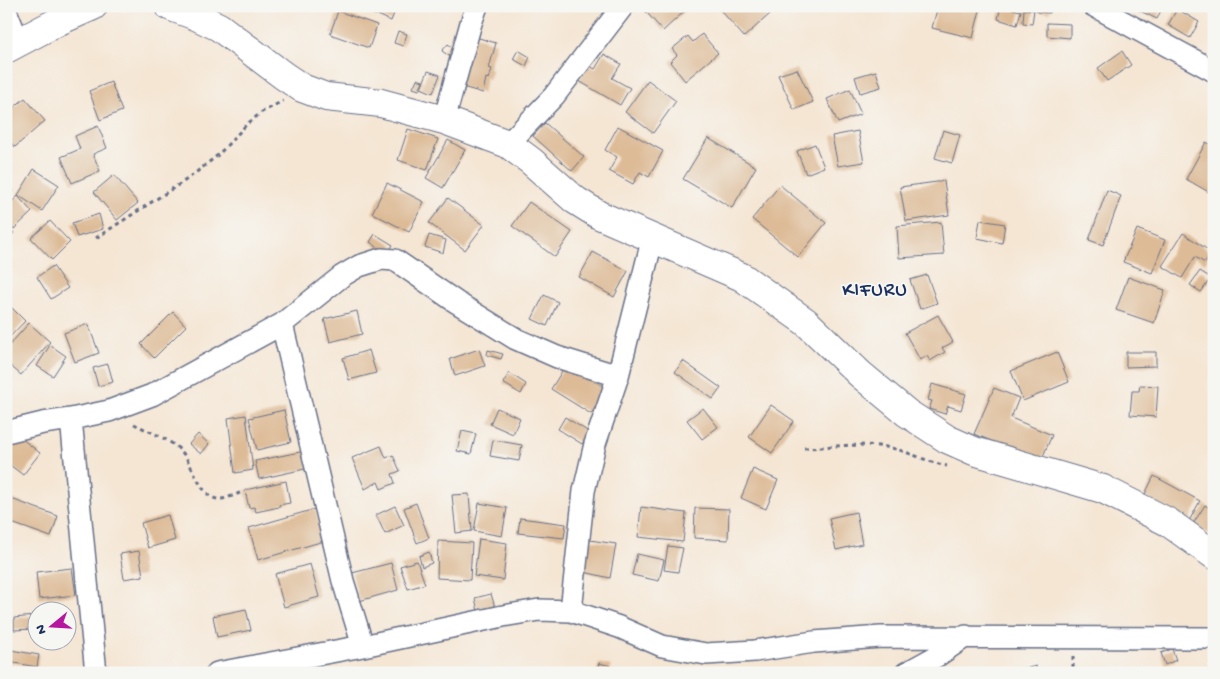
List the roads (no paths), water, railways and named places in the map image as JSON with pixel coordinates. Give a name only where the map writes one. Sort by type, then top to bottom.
[{"type":"street","points":[[6,11],[12,46],[59,21],[93,6]]},
{"type":"street","points":[[169,6],[219,27],[302,88],[326,96],[382,103],[444,120],[508,144],[531,161],[575,200],[600,215],[742,277],[806,322],[860,374],[907,413],[947,438],[974,451],[1103,489],[1168,522],[1214,555]]},
{"type":"street","points":[[444,120],[477,6]]},
{"type":"street","points":[[508,144],[554,96],[623,6]]},
{"type":"street","points":[[1094,6],[1214,71]]},
{"type":"street","points":[[571,611],[584,491],[595,444],[618,376],[653,237]]},
{"type":"street","points":[[6,432],[42,423],[109,411],[152,395],[282,324],[342,276],[359,266],[382,260],[395,260],[456,302],[516,339],[557,357],[618,376]]},
{"type":"street","points":[[282,324],[343,581],[363,646]]},
{"type":"street","points":[[71,419],[96,673]]},
{"type":"street","points":[[217,673],[363,646],[539,610],[571,611],[619,627],[662,646],[706,654],[755,652],[814,642],[880,637],[1214,638]]},
{"type":"street","points":[[906,673],[937,656],[966,636]]},
{"type":"district","name":"KIFURU","points":[[875,291]]}]
